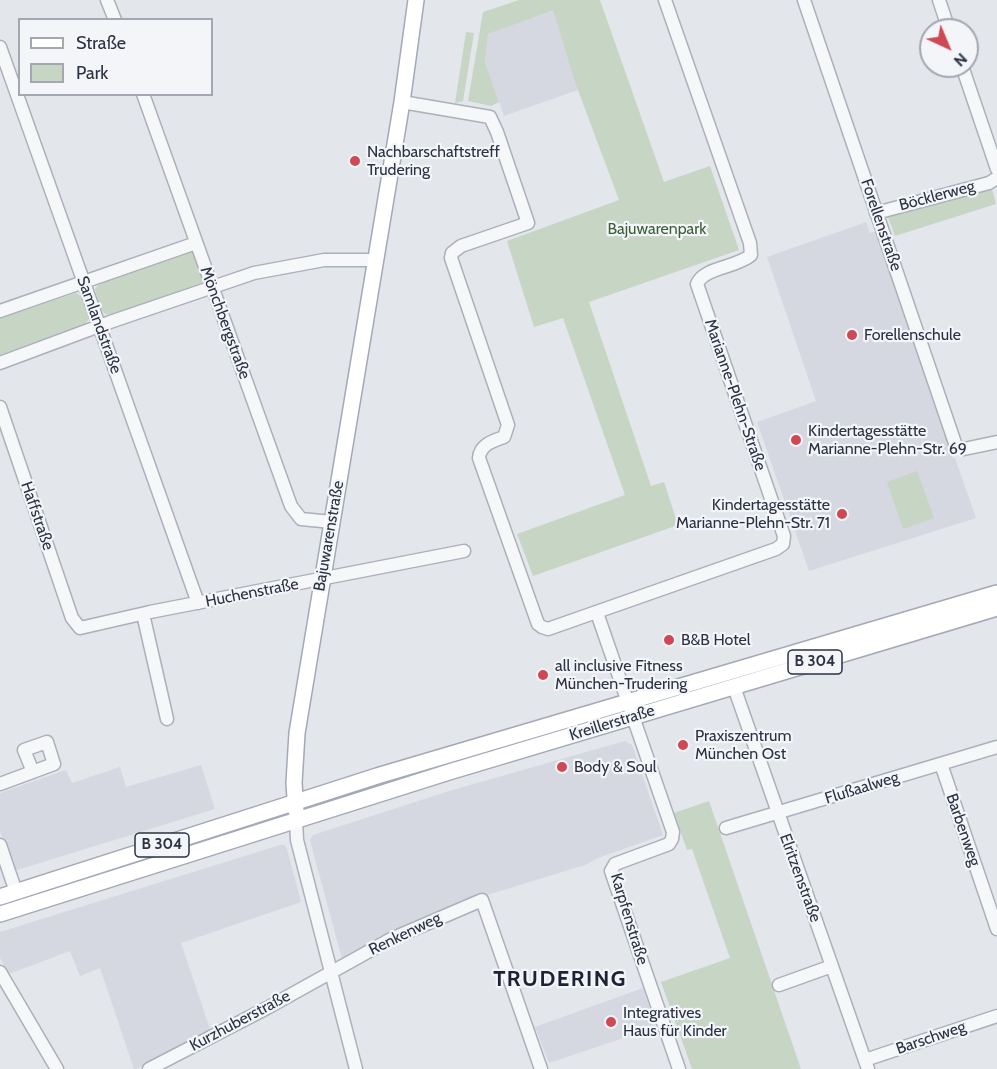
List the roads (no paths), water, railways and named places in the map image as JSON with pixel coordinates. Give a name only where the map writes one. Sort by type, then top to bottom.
[{"type":"main road","name":"Bajuwarenstraße","points":[[296,820],[295,748],[402,102],[416,0]]},
{"type":"main road","name":"Kreillerstraße","points":[[296,820],[631,709],[997,594]]},
{"type":"main road","name":"Kreillerstraße","points":[[295,802],[631,709],[734,687],[997,608]]},
{"type":"main road","name":"B 304","points":[[0,897],[295,802]]},
{"type":"main road","name":"B 304","points":[[0,914],[296,820]]},
{"type":"street","points":[[107,0],[114,18]]},
{"type":"street","name":"Marianne-Plehn-Straße","points":[[597,613],[776,549],[785,540],[697,284],[703,275],[744,261],[751,255],[750,243],[665,0]]},
{"type":"street","name":"Forellenstraße","points":[[804,0],[956,446],[959,448],[997,442]]},
{"type":"street","points":[[939,0],[945,18]]},
{"type":"street","name":"Samlandstraße","points":[[0,47],[16,81]]},
{"type":"street","points":[[966,78],[997,169]]},
{"type":"street","points":[[0,87],[16,81]]},
{"type":"street","name":"Samlandstraße","points":[[21,96],[198,603]]},
{"type":"street","name":"Mönchbergstraße","points":[[144,96],[291,506],[301,519],[332,522]]},
{"type":"street","points":[[402,102],[488,116],[494,122],[528,223],[461,246],[452,253],[452,263],[508,425],[504,437],[485,446],[479,458],[538,624],[548,629],[597,613],[631,709]]},
{"type":"street","name":"Böcklerweg","points":[[876,213],[989,183],[997,178]]},
{"type":"street","points":[[0,311],[196,243]]},
{"type":"street","points":[[0,363],[254,273],[324,260],[376,260]]},
{"type":"street","name":"Haffstraße","points":[[0,407],[76,625]]},
{"type":"street","name":"Huchenstraße","points":[[76,625],[80,628],[87,628],[143,614],[465,551]]},
{"type":"street","points":[[143,614],[167,719]]},
{"type":"street","name":"Elritzenstraße","points":[[734,687],[866,1065]]},
{"type":"street","name":"Karpfenstraße","points":[[631,709],[673,832],[669,844],[615,864],[611,872],[679,1069]]},
{"type":"street","name":"Flußaalweg","points":[[726,828],[997,747]]},
{"type":"street","name":"Barbenweg","points":[[941,764],[997,929]]},
{"type":"street","points":[[0,784],[33,772]]},
{"type":"street","name":"Bajuwarenstraße","points":[[296,820],[297,840],[356,1069]]},
{"type":"street","points":[[0,845],[16,892]]},
{"type":"street","name":"Renkenweg","points":[[331,972],[410,930],[482,900],[542,1069]]},
{"type":"street","points":[[779,985],[832,966]]},
{"type":"street","points":[[0,972],[57,1069]]},
{"type":"street","name":"Kurzhuberstraße","points":[[149,1069],[331,972]]},
{"type":"street","name":"Barschweg","points":[[866,1065],[997,1016]]},
{"type":"place","name":"Nachbarschaftstreff Trudering","points":[[355,161]]},
{"type":"place","name":"Forellenschule","points":[[852,335]]},
{"type":"place","name":"Kindertagesstätte Marianne-Plehn-Str. 69","points":[[796,440]]},
{"type":"place","name":"Kindertagesstätte Marianne-Plehn-Str. 71","points":[[842,514]]},
{"type":"place","name":"B&B Hotel","points":[[669,640]]},
{"type":"place","name":"all inclusive Fitness München-Trudering","points":[[543,675]]},
{"type":"place","name":"Praxiszentrum München Ost","points":[[683,745]]},
{"type":"place","name":"Body & Soul","points":[[562,767]]},
{"type":"place","name":"Integratives Haus für Kinder","points":[[611,1022]]},
{"type":"district","name":"TRUDERING","points":[[560,980]]},
{"type":"park label","name":"Bajuwarenpark","points":[[657,229]]}]
